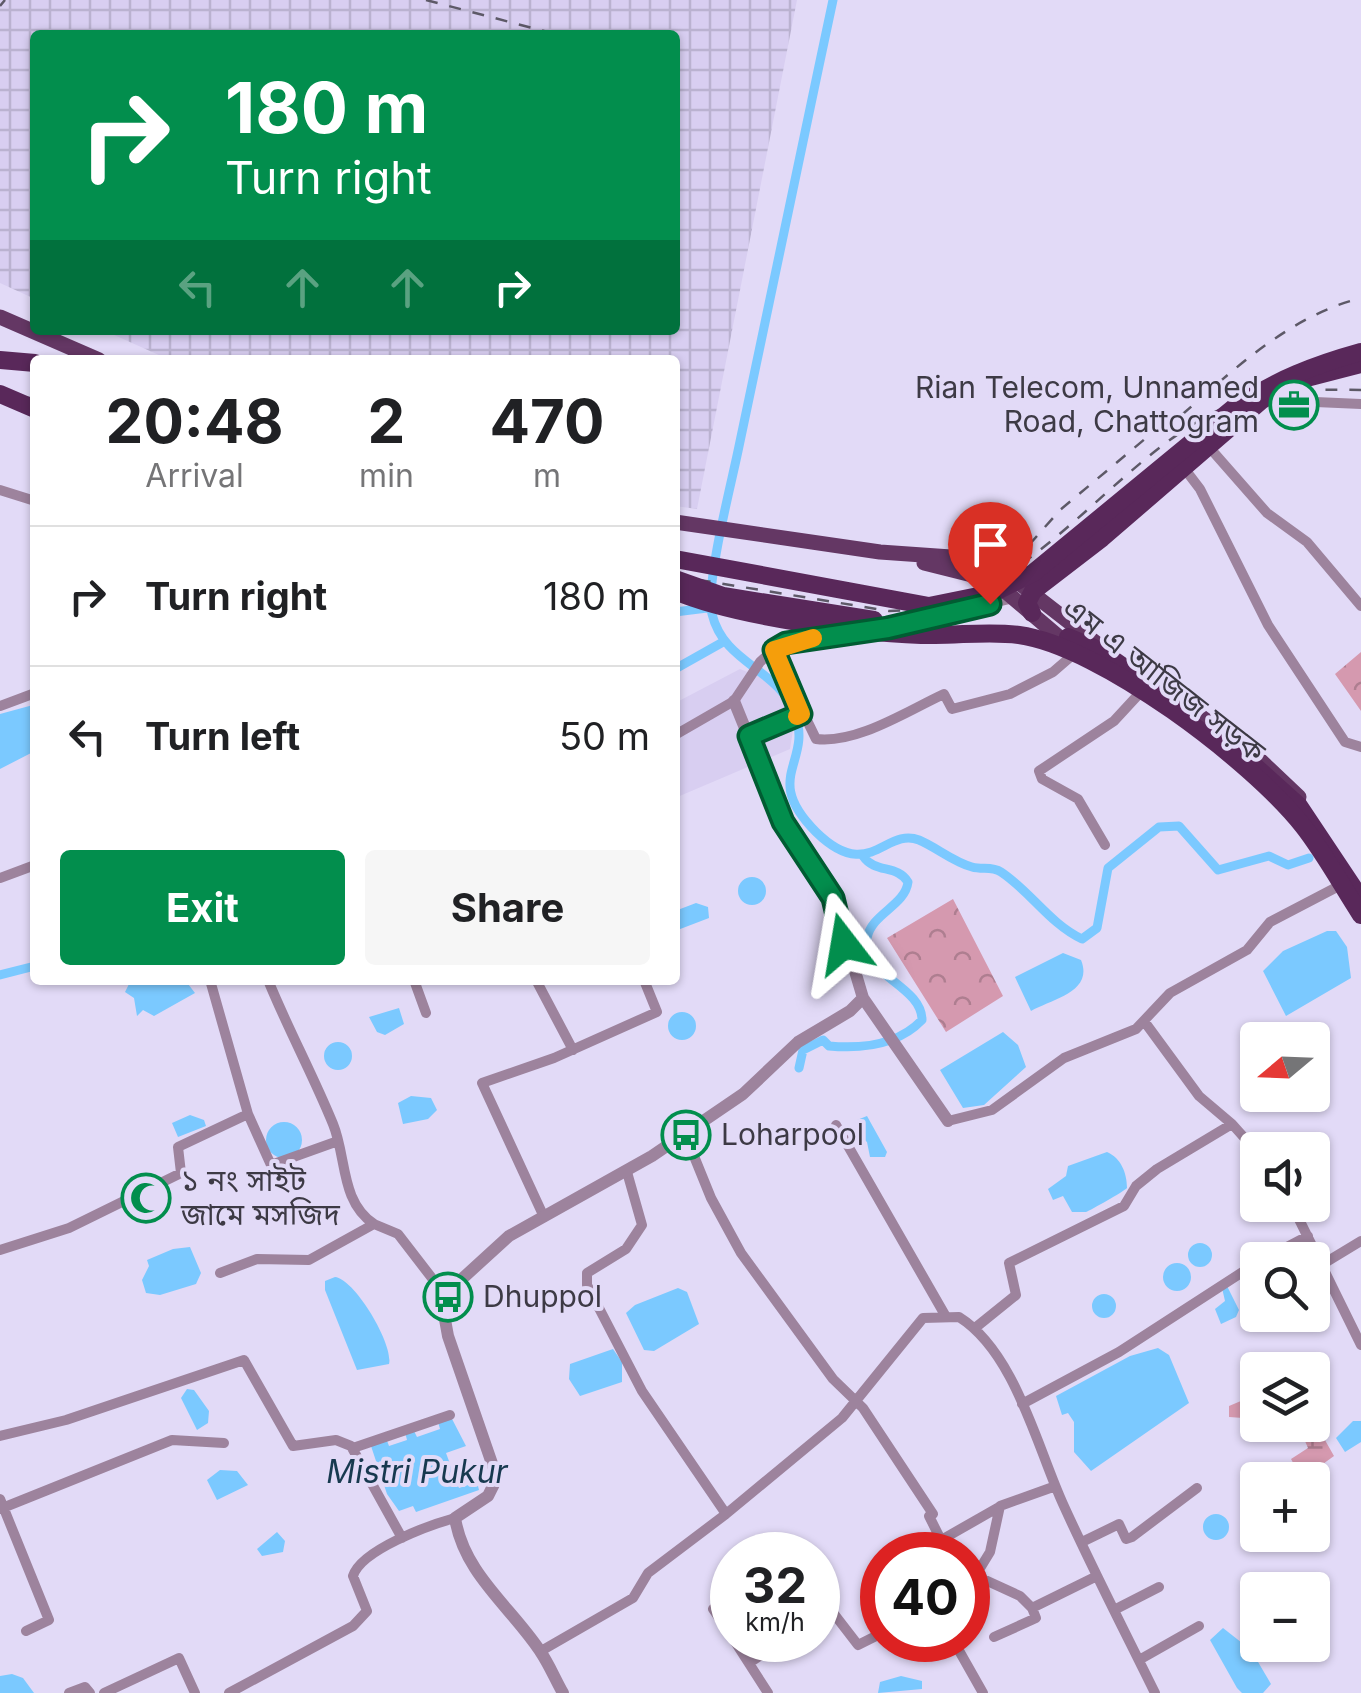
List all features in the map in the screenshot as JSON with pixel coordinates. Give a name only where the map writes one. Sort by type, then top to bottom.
[{"type":"highway","points":[[680,560],[885,601],[930,606],[993,593],[1033,573],[1236,406],[1272,382],[1302,368],[1361,352]]},
{"type":"highway","points":[[0,360],[30,363]]},
{"type":"highway","points":[[1032,613],[1024,594],[1184,468],[1262,400],[1290,382],[1361,364]]},
{"type":"highway","points":[[0,384],[30,396]]},
{"type":"highway","points":[[0,394],[30,407]]},
{"type":"highway","points":[[680,581],[723,596],[878,621],[1028,626],[1099,650],[1280,785],[1311,820],[1361,899]]},
{"type":"highway","points":[[680,594],[725,608],[884,632],[1019,635],[1094,658],[1215,745],[1273,793],[1304,826],[1361,915]]},
{"type":"main road","points":[[0,318],[30,331]]},
{"type":"main road","points":[[40,335],[87,355]]},
{"type":"main road","name":"এম এ আজিজ সড়ক","points":[[683,523],[880,552],[952,557],[1006,571],[1024,594],[1284,780],[1315,817],[1361,888]]},
{"type":"main road","name":"এম এ আজিজ সড়ক","points":[[1032,613],[1268,797],[1300,829],[1361,925]]},
{"type":"street","points":[[1262,400],[1361,404]]},
{"type":"street","points":[[1209,447],[1268,512],[1307,542],[1361,606]]},
{"type":"street","points":[[1184,468],[1200,489],[1278,642],[1345,742],[1361,746]]},
{"type":"street","points":[[0,490],[30,499]]},
{"type":"street","points":[[680,732],[734,701],[760,662],[786,643],[888,628],[1024,594]]},
{"type":"street","points":[[774,650],[801,714],[816,739],[828,741],[858,733],[944,694],[952,709],[991,702],[1053,672],[1072,644]]},
{"type":"street","points":[[1105,846],[1078,799],[1042,779],[1039,772],[1114,721],[1138,694]]},
{"type":"street","points":[[0,706],[30,695]]},
{"type":"street","points":[[734,701],[783,822],[833,898],[848,959],[863,998],[948,1121],[998,1107],[1064,1058],[1128,1033],[1170,992],[1252,946],[1262,928],[1337,887]]},
{"type":"street","points":[[749,736],[801,714]]},
{"type":"street","points":[[0,878],[30,867]]},
{"type":"street","points":[[211,985],[248,1114],[271,1165],[338,1141]]},
{"type":"street","points":[[270,985],[338,1141],[353,1197],[374,1224],[398,1234],[445,1296]]},
{"type":"street","points":[[416,985],[426,1013]]},
{"type":"street","points":[[539,985],[573,1050]]},
{"type":"street","points":[[544,1217],[482,1083],[573,1050],[657,1012],[646,985]]},
{"type":"street","points":[[229,1693],[359,1621],[367,1611],[354,1570],[402,1538],[455,1518],[488,1496],[497,1478],[448,1336],[442,1303],[445,1296],[509,1236],[627,1172],[685,1134],[771,1072],[798,1042],[850,1012],[863,998]]},
{"type":"street","points":[[1144,1021],[1198,1096],[1240,1133]]},
{"type":"street","points":[[0,1250],[70,1228],[181,1173],[178,1147],[248,1114]]},
{"type":"street","points":[[975,1328],[1016,1296],[1009,1263],[1124,1206],[1140,1182],[1232,1124]]},
{"type":"street","points":[[836,1125],[945,1315]]},
{"type":"street","points":[[685,1134],[711,1198],[741,1252],[913,1480],[933,1514],[929,1516],[938,1532]]},
{"type":"street","points":[[627,1172],[642,1225],[626,1249],[587,1272],[587,1285],[642,1391],[726,1514]]},
{"type":"street","points":[[1301,1222],[1311,1242]]},
{"type":"street","points":[[220,1273],[257,1259],[308,1260],[374,1224]]},
{"type":"street","points":[[1296,1242],[1308,1236]]},
{"type":"street","points":[[1330,1260],[1361,1242]]},
{"type":"street","points":[[1022,1404],[1119,1352],[1240,1274]]},
{"type":"street","points":[[1330,1279],[1361,1345]]},
{"type":"street","points":[[540,1651],[634,1598],[648,1573],[726,1514],[856,1403],[914,1326],[923,1318],[945,1315],[975,1328],[1022,1404],[1097,1576],[1155,1693]]},
{"type":"street","points":[[0,1436],[66,1420],[244,1360],[293,1446],[336,1440],[353,1448],[402,1538]]},
{"type":"street","points":[[353,1448],[450,1414]]},
{"type":"street","points":[[26,1631],[49,1620],[1,1506],[172,1440],[224,1444]]},
{"type":"street","points":[[956,1532],[1000,1506],[1053,1487]]},
{"type":"street","points":[[1082,1542],[1119,1524],[1126,1538],[1132,1537],[1197,1488]]},
{"type":"street","points":[[994,1637],[1036,1618],[1020,1596],[980,1575],[990,1552],[1000,1506]]},
{"type":"street","points":[[455,1518],[471,1563],[540,1651],[562,1693]]},
{"type":"street","points":[[1032,1608],[1097,1576]]},
{"type":"street","points":[[1114,1610],[1160,1587]]},
{"type":"street","points":[[840,1622],[860,1644]]},
{"type":"street","points":[[1139,1660],[1199,1626]]},
{"type":"street","points":[[104,1693],[178,1658],[195,1693]]},
{"type":"street","points":[[965,1662],[983,1693]]},
{"type":"street","points":[[749,1663],[768,1693]]},
{"type":"street","points":[[69,1693],[85,1686],[90,1693]]},
{"type":"shaded area","points":[[0,0],[797,0],[697,509],[680,507],[680,355],[159,355],[114,335],[680,335],[680,30],[30,30],[30,297],[0,283]]},
{"type":"shaded area","points":[[740,669],[772,682],[783,695],[794,724],[790,749],[680,796],[680,700]]},
{"type":"green space","points":[[1361,652],[1361,711],[1335,674]]},
{"type":"green space","points":[[953,899],[1003,996],[946,1032],[887,938]]},
{"type":"green space","points":[[1240,1401],[1240,1418],[1229,1417],[1229,1406]]},
{"type":"green space","points":[[1305,1442],[1326,1442],[1334,1456],[1326,1462],[1293,1462],[1291,1459],[1308,1448]]},
{"type":"water","points":[[30,706],[30,754],[0,769],[0,714]]},
{"type":"water","points":[[752,877],[762,881],[766,891],[762,901],[752,905],[742,901],[738,891],[742,881]]},
{"type":"water","points":[[696,903],[708,907],[709,918],[680,929],[680,909]]},
{"type":"water","points":[[1327,931],[1336,931],[1347,947],[1351,978],[1286,1016],[1263,971],[1283,951]]},
{"type":"water","points":[[1063,953],[1081,960],[1082,980],[1069,993],[1031,1011],[1015,977]]},
{"type":"water","points":[[128,985],[189,985],[195,993],[154,1016],[143,1010],[137,1016],[134,998],[125,992]]},
{"type":"water","points":[[399,1008],[404,1024],[385,1035],[377,1032],[369,1017]]},
{"type":"water","points":[[682,1012],[692,1016],[696,1026],[692,1036],[682,1040],[672,1036],[668,1026],[672,1016]]},
{"type":"water","points":[[1003,1032],[1018,1045],[1026,1067],[984,1105],[963,1108],[940,1070]]},
{"type":"water","points":[[338,1042],[348,1046],[352,1056],[348,1066],[338,1070],[328,1066],[324,1056],[328,1046]]},
{"type":"water","points":[[411,1096],[431,1098],[437,1110],[428,1119],[403,1124],[398,1103]]},
{"type":"water","points":[[190,1115],[204,1120],[206,1126],[178,1137],[172,1123]]},
{"type":"water","points":[[867,1116],[887,1152],[885,1157],[870,1157],[867,1142],[857,1134],[857,1120]]},
{"type":"water","points":[[284,1122],[297,1127],[302,1140],[297,1153],[284,1158],[271,1153],[266,1140],[271,1127]]},
{"type":"water","points":[[1107,1152],[1122,1167],[1127,1188],[1086,1212],[1072,1212],[1063,1196],[1053,1200],[1048,1189],[1066,1176],[1068,1166]]},
{"type":"water","points":[[1200,1243],[1212,1255],[1200,1267],[1188,1255]]},
{"type":"water","points":[[190,1247],[201,1273],[196,1284],[160,1295],[146,1293],[142,1280],[149,1266],[147,1260],[173,1249]]},
{"type":"water","points":[[1177,1263],[1187,1267],[1191,1277],[1187,1287],[1177,1291],[1167,1287],[1163,1277],[1167,1267]]},
{"type":"water","points":[[335,1277],[353,1289],[371,1314],[385,1343],[389,1364],[357,1370],[325,1290],[325,1281]]},
{"type":"water","points":[[1227,1286],[1239,1310],[1236,1317],[1221,1324],[1215,1309],[1225,1301],[1222,1288]]},
{"type":"water","points":[[678,1288],[687,1292],[699,1324],[654,1351],[644,1350],[626,1313],[635,1305]]},
{"type":"water","points":[[1104,1294],[1116,1306],[1104,1318],[1092,1306]]},
{"type":"water","points":[[1158,1348],[1169,1355],[1189,1403],[1091,1471],[1074,1452],[1074,1422],[1068,1413],[1062,1415],[1056,1396],[1130,1356]]},
{"type":"water","points":[[613,1349],[622,1362],[622,1382],[580,1396],[569,1379],[570,1364]]},
{"type":"water","points":[[187,1389],[194,1390],[209,1411],[208,1423],[197,1430],[181,1398]]},
{"type":"water","name":"Mistri Pukur","points":[[451,1417],[466,1446],[446,1453],[459,1488],[477,1482],[479,1490],[416,1512],[413,1506],[399,1511],[387,1494],[370,1443],[386,1438],[389,1446],[407,1440],[405,1432],[413,1429],[417,1437],[440,1429],[438,1422]]},
{"type":"water","points":[[1353,1421],[1361,1421],[1361,1442],[1345,1452],[1336,1438]]},
{"type":"water","points":[[220,1470],[237,1471],[248,1485],[217,1500],[207,1480]]},
{"type":"water","points":[[1216,1514],[1225,1518],[1229,1527],[1225,1536],[1216,1540],[1207,1536],[1203,1527],[1207,1518]]},
{"type":"water","points":[[277,1532],[285,1541],[283,1552],[262,1556],[257,1549]]},
{"type":"water","points":[[1223,1628],[1240,1641],[1240,1662],[1258,1662],[1271,1684],[1263,1693],[1242,1693],[1210,1640]]},
{"type":"water","points":[[12,1674],[23,1678],[34,1693],[0,1693],[0,1676]]},
{"type":"water","points":[[901,1676],[922,1681],[922,1689],[878,1693],[880,1682]]},
{"type":"waterway","points":[[833,0],[720,534],[711,600],[718,631],[739,655],[777,686],[795,714],[798,745],[790,783],[800,813],[834,847],[850,853],[875,851],[907,838],[919,840],[965,865],[998,870],[1060,925],[1082,939],[1097,928],[1108,868],[1159,827],[1179,826],[1218,870],[1269,856],[1288,865],[1309,858]]},
{"type":"waterway","points":[[680,611],[707,608]]},
{"type":"waterway","points":[[680,666],[723,642]]},
{"type":"waterway","points":[[799,1068],[803,1050],[823,1040],[829,1046],[879,1044],[902,1035],[922,1020],[912,998],[881,971],[867,951],[870,929],[901,897],[908,882],[863,856]]},
{"type":"waterway","points":[[0,975],[30,967]]},
{"type":"railway","points":[[0,6],[5,0]]},
{"type":"railway","points":[[426,0],[540,30]]},
{"type":"railway","points":[[1164,430],[1280,335],[1332,307],[1361,298]]},
{"type":"railway","points":[[680,577],[889,611],[937,605],[981,588],[1022,564],[1133,469],[1211,414],[1266,395],[1303,390],[1361,390]]},
{"type":"railway","points":[[0,398],[30,398]]},
{"type":"railway","points":[[1029,545],[1060,510],[1170,418]]},
{"type":"slow traffic","points":[[797,716],[801,714],[774,650],[786,643],[813,638]]},
{"type":"place","name":"Rian Telecom, Unnamed Road, Chattogram","points":[[1294,405]]},
{"type":"place","name":"Loharpool","points":[[686,1135]]},
{"type":"place","name":"১ নং সাইট জামে মসজিদ","points":[[146,1198]]},
{"type":"place","name":"Dhuppol","points":[[448,1297]]},
{"type":"route","points":[[844,944],[833,898],[783,822],[749,736],[801,714],[774,650],[786,643],[888,628],[990,604]]}]
